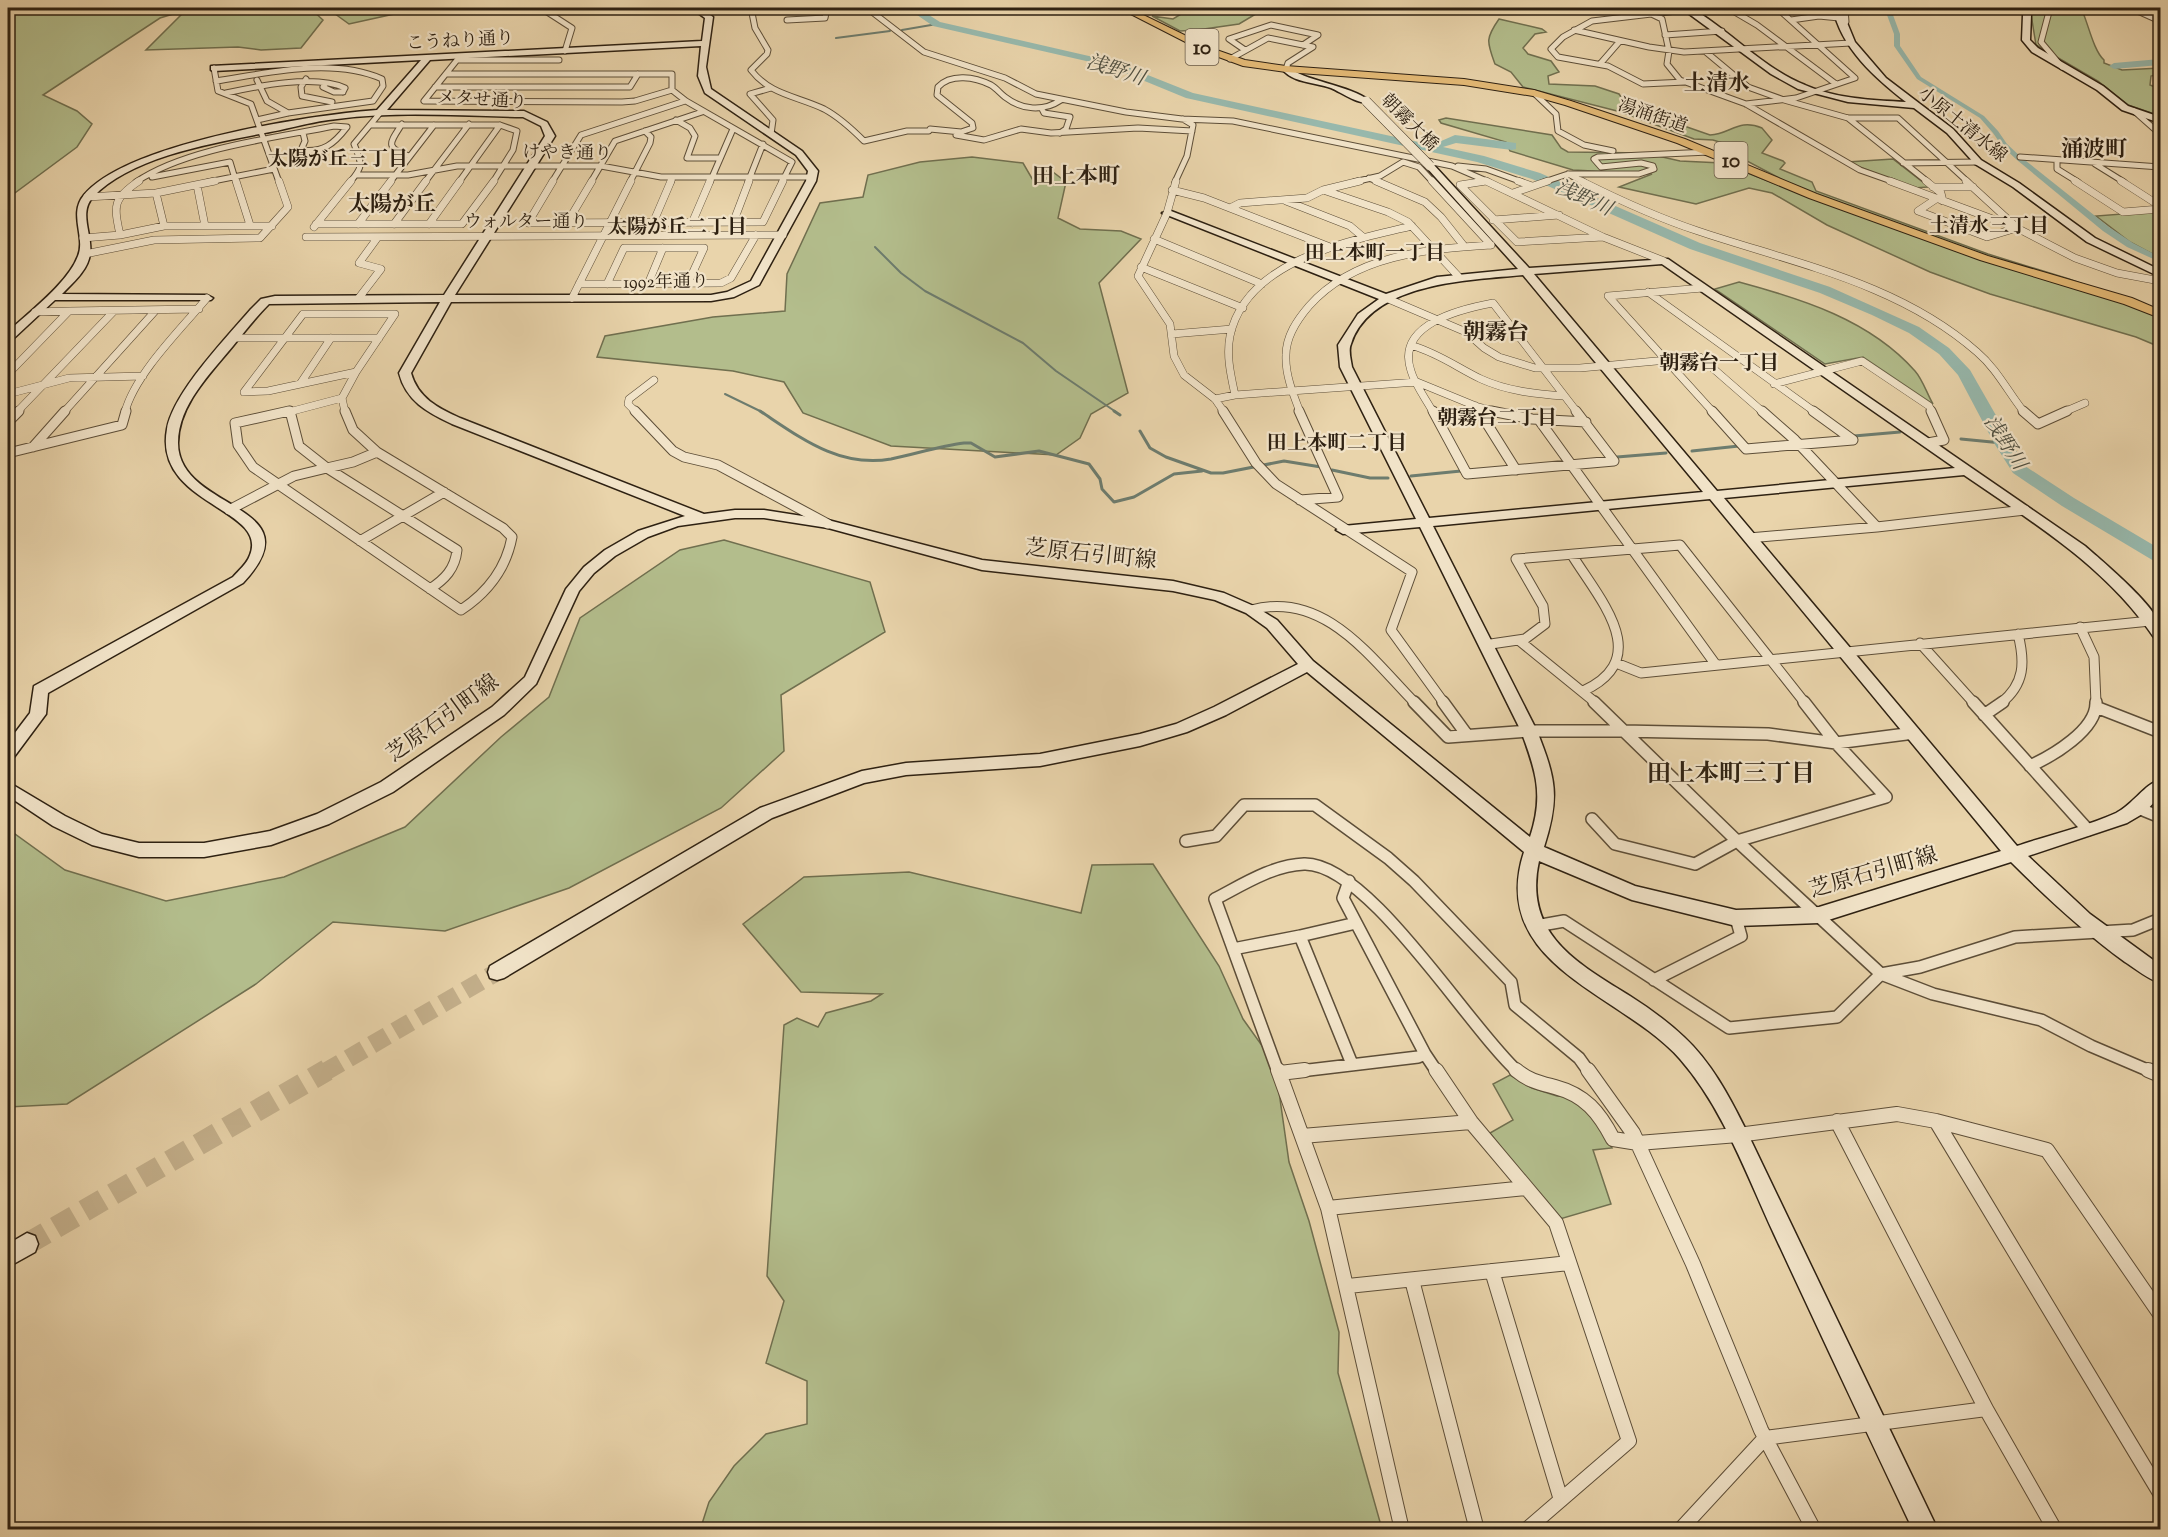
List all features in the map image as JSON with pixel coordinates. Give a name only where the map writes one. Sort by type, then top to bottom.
[{"type":"main road","name":"湯涌街道","points":[[1123,8],[1230,58],[1249,64],[1286,69],[1464,82],[1534,93],[1706,151],[1813,196],[1984,258],[2160,314]]},
{"type":"street","points":[[541,8],[572,28],[566,51]]},
{"type":"street","points":[[695,8],[709,17],[710,22],[703,85],[708,91],[806,160],[813,171],[812,177]]},
{"type":"street","points":[[754,8],[756,10],[752,13],[755,28],[768,50],[767,54],[751,70],[756,79],[786,97],[823,108],[864,141],[907,131],[929,131],[984,140],[1021,129],[1060,133],[1138,128],[1192,131]]},
{"type":"street","points":[[787,20],[825,18],[827,8]]},
{"type":"street","points":[[867,8],[924,52],[1005,78],[1036,94],[1126,112],[1182,119],[1233,121],[1452,166],[1603,237],[1664,261],[2025,510],[2089,557],[2156,620],[2160,635]]},
{"type":"street","points":[[1639,8],[1662,19],[1670,51],[1666,64],[1680,80],[1746,104],[1843,162],[2017,228],[2075,258],[2117,273],[2160,281]]},
{"type":"street","points":[[1686,8],[1722,31],[1790,81],[1817,92],[1845,99],[1913,105]]},
{"type":"street","points":[[1685,82],[1643,84],[1614,68],[1567,60],[1554,55],[1551,49],[1574,30],[1593,21],[1686,8],[1702,8]]},
{"type":"street","points":[[1728,8],[1836,84]]},
{"type":"street","points":[[1746,104],[1784,100],[1817,92],[1855,78],[1777,8]]},
{"type":"street","name":"小原土清水線","points":[[1837,8],[1840,22],[1851,43],[1883,80],[1950,131],[1978,162],[2032,196],[2091,240],[2160,274]]},
{"type":"street","points":[[1791,20],[1819,16],[1846,22],[1845,8]]},
{"type":"street","points":[[2024,8],[2027,15],[2026,40],[2036,50],[2100,88],[2125,108],[2160,120]]},
{"type":"street","points":[[2050,8],[2041,42],[2062,67]]},
{"type":"street","points":[[2131,8],[2160,21]]},
{"type":"street","points":[[1245,50],[1229,39],[1270,25],[1318,35],[1303,45]]},
{"type":"street","points":[[1574,30],[1670,51],[1706,52],[1818,43],[1851,43]]},
{"type":"street","points":[[1665,35],[1722,31]]},
{"type":"street","points":[[1230,58],[1269,38],[1313,47],[1288,63],[1286,69],[1291,75],[1334,86]]},
{"type":"street","points":[[1600,64],[1620,41]]},
{"type":"street","name":"こうねり通り","points":[[214,68],[706,43]]},
{"type":"street","points":[[1706,52],[1748,87],[1784,100],[1848,118],[1898,118],[2017,228]]},
{"type":"street","points":[[316,224],[357,175],[361,162],[354,144],[427,58]]},
{"type":"street","points":[[498,113],[506,102],[545,79],[559,60],[457,60],[424,101],[506,102],[622,102],[635,101],[672,90]]},
{"type":"street","points":[[85,254],[154,240],[260,238],[288,207],[251,104],[218,91],[214,68]]},
{"type":"street","points":[[120,235],[115,207],[120,196],[137,181],[176,162],[261,130],[288,113],[334,104],[373,101],[383,86],[382,79],[362,70],[312,70],[216,81]]},
{"type":"street","points":[[312,70],[300,91],[302,96],[334,104]]},
{"type":"street","points":[[1331,72],[1322,75],[1321,79],[1334,86]]},
{"type":"street","points":[[446,74],[672,74],[672,90],[685,101],[792,162],[787,177],[763,222],[528,223],[581,135],[685,101]]},
{"type":"street","points":[[435,87],[630,87],[638,74]]},
{"type":"street","points":[[254,75],[263,99],[269,106],[288,113]]},
{"type":"street","points":[[929,131],[930,129],[961,132],[973,128],[972,123],[937,94],[942,83],[953,78],[981,81],[997,89],[1005,98],[1022,105],[1042,109],[1053,106],[1061,100]]},
{"type":"street","points":[[224,94],[259,87],[325,84],[323,87],[326,90],[343,92],[334,104]]},
{"type":"street","name":"朝霧大橋","points":[[1334,86],[1366,101],[1526,270],[2014,854]]},
{"type":"street","points":[[771,88],[750,94],[773,120],[771,134]]},
{"type":"street","points":[[1534,93],[1556,114],[1558,131],[1579,145],[1596,150],[1616,151],[1706,151]]},
{"type":"street","points":[[1042,109],[1044,113],[1070,117],[1066,129],[1060,133]]},
{"type":"street","points":[[2134,111],[2160,134]]},
{"type":"street","points":[[567,223],[615,141],[702,112]]},
{"type":"street","name":"メタせ通り","points":[[87,197],[107,180],[165,152],[336,116],[380,113],[498,113],[524,114],[544,123],[549,128],[550,136],[489,236],[429,326],[405,374],[409,389],[430,409],[456,422],[700,517]]},
{"type":"street","points":[[1848,118],[1941,193],[1940,200]]},
{"type":"street","points":[[1182,119],[1193,125],[1187,156],[1172,190],[1167,213],[1138,276],[1142,286],[1164,314],[1172,334],[1174,356],[1184,375],[1215,399],[1258,465],[1276,484],[1343,530],[1412,572],[1391,630],[1467,735]]},
{"type":"street","points":[[676,120],[690,128],[695,136],[687,158],[719,158]]},
{"type":"street","points":[[402,124],[391,141],[391,146],[395,151],[409,156]]},
{"type":"street","points":[[358,224],[434,124]]},
{"type":"street","points":[[394,224],[468,124]]},
{"type":"street","points":[[261,130],[303,133],[344,125],[347,127],[330,147],[313,152],[301,150],[305,141],[303,133]]},
{"type":"street","points":[[316,224],[462,224],[512,155],[519,135],[508,127],[500,125],[370,125]]},
{"type":"street","points":[[429,224],[500,125]]},
{"type":"street","points":[[692,223],[733,129]]},
{"type":"street","points":[[596,130],[615,141]]},
{"type":"street","points":[[572,298],[636,172],[651,137],[645,131]]},
{"type":"street","points":[[337,140],[358,139]]},
{"type":"street","points":[[733,223],[763,144]]},
{"type":"street","points":[[1513,193],[1565,174],[1639,174],[1654,169],[1653,166],[1643,162],[1601,167],[1595,163],[1594,159],[1602,156],[1706,151]]},
{"type":"street","points":[[2020,157],[2160,167]]},
{"type":"street","points":[[2057,160],[2057,169],[2123,212],[2160,207]]},
{"type":"street","points":[[145,178],[230,162],[250,225]]},
{"type":"street","points":[[1230,208],[1240,203],[1307,198],[1323,190],[1380,176],[1403,162],[1419,167],[1491,245],[1434,249],[1350,273],[1326,288],[1307,307],[1291,329],[1286,360],[1292,391],[1338,497],[1300,500]]},
{"type":"street","points":[[1903,163],[1978,162]]},
{"type":"street","points":[[2093,162],[2160,207]]},
{"type":"street","points":[[1452,166],[1464,165],[1498,173],[1533,186]]},
{"type":"street","name":"けやき通り","points":[[357,175],[408,175],[435,169],[471,166],[601,166],[674,177],[812,177]]},
{"type":"street","points":[[2144,166],[2160,176]]},
{"type":"street","points":[[8,338],[74,276],[85,254],[81,213],[87,197],[156,193],[274,169]]},
{"type":"street","points":[[1565,174],[1617,200],[1656,216],[1857,283],[1911,307],[1974,349],[1995,370],[2027,417],[2038,424],[2085,403]]},
{"type":"street","points":[[653,223],[674,177]]},
{"type":"street","name":"1992年通り","points":[[234,338],[265,301],[274,299],[711,298],[730,295],[755,283],[783,235],[812,177]]},
{"type":"street","points":[[1369,178],[1425,202],[1441,217],[1464,246]]},
{"type":"street","points":[[1487,181],[1460,185],[1516,243],[1603,237]]},
{"type":"street","points":[[196,184],[205,226]]},
{"type":"street","points":[[1933,187],[1973,187]]},
{"type":"street","points":[[1172,190],[1230,208],[1330,247]]},
{"type":"street","points":[[1323,190],[1388,212],[1412,226],[1458,276]]},
{"type":"street","points":[[156,193],[164,226]]},
{"type":"street","points":[[1283,200],[1350,226],[1363,237]]},
{"type":"street","points":[[1940,200],[1918,211],[1987,237],[2017,228]]},
{"type":"street","points":[[1167,213],[1438,318],[1466,332],[1484,348],[1499,357],[1517,364],[1545,369],[1700,357],[1800,445],[1876,527]]},
{"type":"street","points":[[1493,219],[1559,215]]},
{"type":"street","name":"ウォルター通り","points":[[316,224],[306,237],[783,235]]},
{"type":"street","points":[[83,238],[120,235],[164,226],[272,226]]},
{"type":"street","points":[[1235,395],[1229,368],[1232,329],[1242,308],[1262,285],[1295,262],[1330,247],[1412,226]]},
{"type":"street","points":[[579,284],[721,283],[730,278],[756,235]]},
{"type":"street","points":[[358,299],[381,269],[359,263],[378,237]]},
{"type":"street","points":[[1154,239],[1262,285]]},
{"type":"street","points":[[607,284],[624,248],[704,248],[688,284]]},
{"type":"street","points":[[648,284],[663,248]]},
{"type":"street","points":[[1664,261],[1526,270],[1437,280],[1386,298],[1362,316],[1344,345],[1346,367],[1529,731],[1545,774],[1548,798],[1535,851],[1526,875],[1527,903],[1536,926],[1553,953],[1576,975],[1652,1022],[1690,1056],[1717,1096],[1738,1135],[1926,1530]]},
{"type":"street","points":[[1141,267],[1242,308]]},
{"type":"street","points":[[1648,292],[1853,440],[1746,450],[1608,296],[1648,292],[1704,288]]},
{"type":"street","points":[[51,297],[207,298]]},
{"type":"street","points":[[8,453],[122,425],[129,398],[143,376],[207,298]]},
{"type":"street","points":[[1493,303],[1614,460],[1467,474],[1417,382],[1412,377],[1409,363],[1412,341],[1438,318],[1471,307],[1493,303]]},
{"type":"street","points":[[35,312],[199,309]]},
{"type":"street","points":[[33,447],[156,310]]},
{"type":"street","points":[[8,374],[69,311]]},
{"type":"street","points":[[8,422],[114,311]]},
{"type":"street","points":[[342,398],[235,423],[235,436],[243,457],[258,473],[461,610],[478,600],[489,589],[511,548],[512,537],[502,528],[378,452],[352,430],[345,420],[342,398],[356,372],[395,314],[303,314],[244,392],[268,391],[356,372]]},
{"type":"street","points":[[1172,334],[1232,329]]},
{"type":"street","points":[[8,753],[38,714],[40,690],[238,580],[257,559],[259,542],[253,528],[188,481],[178,466],[170,441],[177,411],[234,338],[379,338]]},
{"type":"street","points":[[300,384],[332,338]]},
{"type":"street","points":[[1413,346],[1427,350],[1510,390],[1564,396]]},
{"type":"street","points":[[1774,384],[1862,361],[1929,406],[1944,440],[1928,443]]},
{"type":"street","points":[[8,394],[69,378],[143,376]]},
{"type":"street","points":[[654,380],[629,399],[628,404],[673,452],[718,465],[828,524]]},
{"type":"street","points":[[1215,399],[1235,395],[1417,382],[1428,384],[1476,406],[1504,414],[1539,420],[1586,422]]},
{"type":"street","points":[[1476,406],[1516,470]]},
{"type":"street","points":[[289,411],[299,446],[327,468],[457,550],[457,561],[444,581],[430,589]]},
{"type":"street","points":[[1539,420],[1716,665]]},
{"type":"street","points":[[229,510],[294,476],[353,462],[378,452]]},
{"type":"street","points":[[1343,530],[1967,471]]},
{"type":"street","points":[[360,541],[444,492]]},
{"type":"street","points":[[1749,538],[1876,527],[2025,510]]},
{"type":"street","name":"芝原石引町線","points":[[8,788],[59,821],[98,840],[139,850],[204,850],[271,838],[323,819],[387,787],[498,711],[531,680],[549,646],[573,590],[589,570],[610,553],[643,534],[676,522],[700,517],[764,514],[828,524],[982,565],[1173,586],[1219,596],[1251,610],[1272,624],[1308,665],[1535,851],[1632,893],[1736,918],[1819,915],[2121,818],[2138,808],[2160,786]]},
{"type":"street","points":[[1484,645],[1521,642],[1538,634],[1545,624],[1543,606],[1516,559],[1680,544],[1836,743],[1886,797],[1737,841],[1695,864],[1615,844],[1592,819]]},
{"type":"street","points":[[1572,555],[1615,628],[1620,645],[1616,663],[1597,686],[1583,691]]},
{"type":"street","points":[[1251,610],[1269,605],[1297,607],[1330,621],[1350,637],[1448,737],[1529,731],[1623,731],[1768,734],[1836,743],[1914,733]]},
{"type":"street","points":[[1616,663],[1641,673],[2156,620]]},
{"type":"street","points":[[2030,766],[2058,753],[2086,726],[2096,707],[2094,657],[2080,627]]},
{"type":"street","points":[[1984,715],[2004,703],[2020,684],[2024,668],[2023,651],[2018,634]]},
{"type":"street","points":[[1521,642],[1583,691],[1737,841],[1881,974],[1933,994],[2041,1020],[2091,1046],[2160,1076]]},
{"type":"street","points":[[1920,643],[2088,830]]},
{"type":"street","points":[[497,972],[766,813],[862,777],[906,769],[1040,760],[1140,740],[1181,728],[1220,711],[1308,665]]},
{"type":"street","points":[[2096,707],[2160,732]]},
{"type":"street","points":[[1186,840],[1216,836],[1244,805],[1298,803],[1315,805],[1388,858],[1414,881],[1511,982],[1515,1005],[1579,1058],[1638,1143],[1693,1264],[1765,1438],[1814,1530]]},
{"type":"street","points":[[2138,808],[2160,817]]},
{"type":"street","points":[[2014,854],[2053,894],[2095,931],[2160,975]]},
{"type":"street","points":[[1402,1530],[1348,1286],[1328,1208],[1215,899],[1274,871],[1291,866],[1313,863],[1328,868],[1349,881],[1396,929],[1492,1046],[1530,1080],[1572,1092],[1597,1108],[1613,1139],[1638,1143],[1738,1135],[1897,1114],[1936,1121],[2047,1150],[2160,1314]]},
{"type":"street","points":[[1349,881],[1343,898],[1425,1054],[1471,1122],[1556,1223],[1629,1441],[1526,1530]]},
{"type":"street","points":[[1654,980],[1741,936],[1736,918]]},
{"type":"street","points":[[1536,926],[1564,921],[1730,1028],[1837,1017],[1881,974],[1920,966],[2015,937],[2133,930],[2160,919]]},
{"type":"street","points":[[1233,949],[1356,923]]},
{"type":"street","points":[[1300,936],[1352,1064]]},
{"type":"street","points":[[1280,1073],[1418,1057],[1425,1054]]},
{"type":"street","points":[[1838,1121],[1986,1409],[2055,1530]]},
{"type":"street","points":[[1936,1121],[2160,1493]]},
{"type":"street","points":[[1302,1136],[1471,1122]]},
{"type":"street","points":[[1328,1208],[1526,1188]]},
{"type":"street","points":[[8,1256],[27,1244]]},
{"type":"street","points":[[1348,1286],[1569,1263]]},
{"type":"street","points":[[1492,1271],[1561,1500]]},
{"type":"street","points":[[1412,1280],[1477,1530]]},
{"type":"street","points":[[1680,1530],[1765,1438],[1986,1409]]},
{"type":"green space","points":[[8,8],[193,8],[160,18],[43,95],[77,111],[92,124],[77,147],[8,198]]},
{"type":"green space","points":[[327,8],[387,8],[394,14],[349,24]]},
{"type":"green space","points":[[1191,8],[1266,8],[1239,24],[1197,30],[1180,31],[1152,16],[1173,19]]},
{"type":"green space","points":[[2030,8],[2081,8],[2104,63],[2122,70],[2160,68],[2160,74],[2151,76],[2150,85],[2160,89],[2160,116],[2128,105],[2098,81],[2036,45]]},
{"type":"green space","points":[[312,10],[323,20],[301,48],[261,50],[238,47],[146,50],[182,14]]},
{"type":"green space","points":[[1499,19],[1542,29],[1546,32],[1535,34],[1523,48],[1528,54],[1551,61],[1559,72],[1548,76],[1549,84],[1595,86],[1619,94],[1625,103],[1641,111],[1710,135],[1747,125],[1762,128],[1772,140],[1762,153],[1783,161],[1785,163],[1780,169],[1812,182],[1816,191],[1988,254],[2160,311],[2160,347],[2136,337],[1990,294],[1930,272],[1827,225],[1772,193],[1749,188],[1696,204],[1619,187],[1652,174],[1573,170],[1510,151],[1506,142],[1441,123],[1439,120],[1446,118],[1552,135],[1561,148],[1568,152],[1645,153],[1680,161],[1722,163],[1778,185],[1787,182],[1745,160],[1742,149],[1713,140],[1694,139],[1621,112],[1523,87],[1511,72],[1495,64],[1492,57],[1489,36]]},
{"type":"green space","points":[[972,157],[1023,163],[1034,182],[1049,169],[1066,182],[1058,218],[1080,229],[1121,231],[1141,239],[1099,283],[1128,393],[1091,414],[1080,438],[1056,455],[891,446],[803,413],[784,382],[733,371],[597,357],[605,336],[713,317],[785,311],[787,274],[820,203],[863,197],[868,175],[920,162]]},
{"type":"green space","points":[[1893,159],[1929,187],[1913,188],[1847,162]]},
{"type":"green space","points":[[2160,211],[2160,258],[2130,242],[2096,216]]},
{"type":"green space","points":[[1739,282],[1811,304],[1856,325],[1877,338],[1915,371],[1933,404],[1863,357],[1825,364],[1715,289]]},
{"type":"green space","points":[[724,540],[870,582],[885,632],[781,695],[784,751],[721,808],[569,888],[445,931],[333,922],[256,984],[67,1104],[8,1107],[8,829],[65,870],[166,901],[284,877],[405,827],[501,737],[549,697],[580,618],[680,550]]},
{"type":"green space","points":[[1153,864],[1219,966],[1243,1019],[1275,1064],[1289,1162],[1309,1221],[1339,1332],[1338,1373],[1382,1529],[700,1530],[709,1502],[734,1466],[766,1434],[807,1424],[807,1381],[766,1363],[784,1301],[767,1276],[784,1025],[797,1018],[818,1027],[826,1013],[871,1001],[882,994],[801,992],[743,924],[804,877],[909,872],[1081,913],[1092,865]]},
{"type":"green space","points":[[1510,1075],[1532,1088],[1557,1096],[1571,1097],[1587,1108],[1612,1148],[1593,1150],[1611,1204],[1560,1219],[1528,1183],[1490,1133],[1513,1120],[1493,1084]]},
{"type":"waterway","name":"浅野川","points":[[912,8],[937,24],[1111,64],[1190,96],[1480,159],[1536,176],[1695,246],[1825,290],[1877,312],[1914,330],[1944,351],[1965,373],[2002,443],[2019,469],[2068,502],[2160,557]]},
{"type":"waterway","points":[[1893,8],[1890,15],[1897,34],[1897,46],[1919,78],[1982,117],[2004,145],[2018,158]]},
{"type":"waterway","points":[[902,30],[937,24]]},
{"type":"waterway","points":[[836,38],[890,31]]},
{"type":"waterway","points":[[2114,66],[2160,62]]},
{"type":"waterway","points":[[1438,145],[1455,139],[1512,146]]},
{"type":"waterway","points":[[2019,159],[2106,229],[2130,245],[2160,260]]},
{"type":"waterway","points":[[875,247],[901,273],[925,291],[1023,343],[1056,371],[1116,412]]},
{"type":"waterway","points":[[725,394],[760,411]]},
{"type":"waterway","points":[[760,411],[821,448],[854,459],[872,461],[891,459],[964,443],[971,443],[995,457],[1039,451],[1089,464],[1100,479],[1102,489],[1114,502],[1134,497],[1174,474],[1202,471]]},
{"type":"waterway","points":[[1114,411],[1120,415]]},
{"type":"waterway","points":[[1140,431],[1150,448],[1166,457],[1211,473],[1223,473],[1284,461],[1321,467]]},
{"type":"waterway","points":[[1854,436],[1900,432]]},
{"type":"waterway","points":[[1961,439],[2002,443]]},
{"type":"waterway","points":[[1692,451],[1739,446]]},
{"type":"waterway","points":[[1617,457],[1666,453]]},
{"type":"waterway","points":[[1332,470],[1370,478],[1388,478]]},
{"type":"waterway","points":[[1411,476],[1461,471]]},
{"type":"tunnel","points":[[325,1072],[497,972]]},
{"type":"tunnel","points":[[27,1244],[327,1070]]},
{"type":"district","name":"土清水","points":[[1717,82]]},
{"type":"district","name":"涌波町","points":[[2094,148]]},
{"type":"district","name":"太陽が丘三丁目","points":[[338,158]]},
{"type":"district","name":"田上本町","points":[[1076,175]]},
{"type":"district","name":"太陽が丘","points":[[392,203]]},
{"type":"district","name":"土清水三丁目","points":[[1989,225]]},
{"type":"district","name":"太陽が丘二丁目","points":[[677,226]]},
{"type":"district","name":"田上本町一丁目","points":[[1375,252]]},
{"type":"district","name":"朝霧台","points":[[1496,331]]},
{"type":"district","name":"朝霧台一丁目","points":[[1719,362]]},
{"type":"district","name":"朝霧台二丁目","points":[[1497,417]]},
{"type":"district","name":"田上本町二丁目","points":[[1337,442]]},
{"type":"district","name":"田上本町三丁目","points":[[1731,773]]}]
